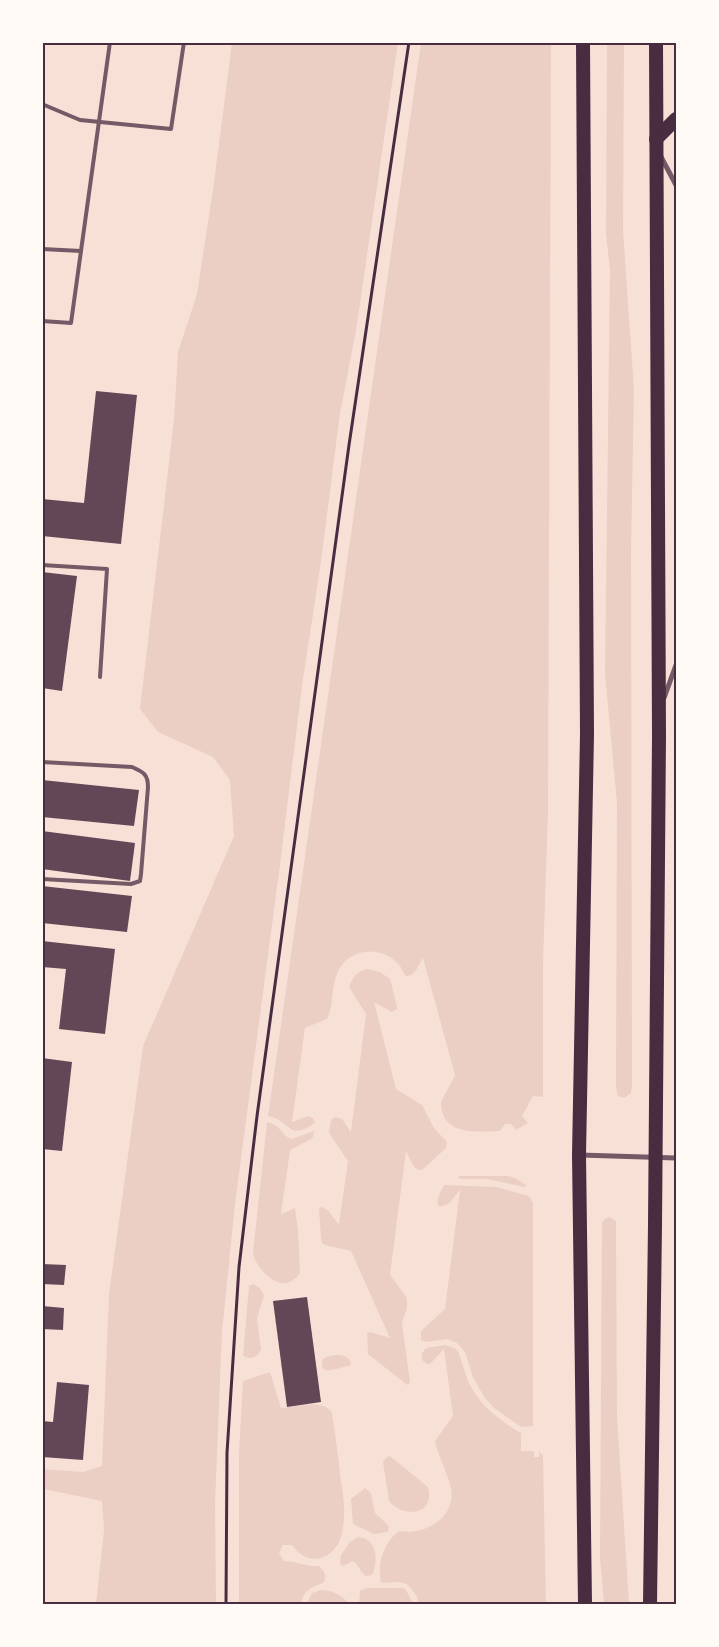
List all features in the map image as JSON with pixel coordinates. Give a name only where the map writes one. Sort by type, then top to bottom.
[{"type":"highway","points":[[583,42],[587,734],[580,1155],[585,1604]]},
{"type":"highway","points":[[650,1604],[655,1225],[658,712],[656,42]]},
{"type":"highway","points":[[657,144],[676,119]]},
{"type":"street","points":[[657,144],[676,185]]},
{"type":"street","points":[[658,712],[676,665]]},
{"type":"street","points":[[580,1155],[676,1158]]},
{"type":"lane","points":[[42,321],[71,323],[110,42]]},
{"type":"lane","points":[[42,104],[80,120],[171,129],[184,42]]},
{"type":"lane","points":[[42,249],[81,251]]},
{"type":"lane","points":[[42,565],[107,569],[100,677]]},
{"type":"lane","points":[[42,762],[132,767],[142,772],[148,779],[148,787],[140,881],[132,884],[42,879]]},
{"type":"path","points":[[226,1604],[227,1453],[240,1258],[260,1097],[345,474],[409,42]]},
{"type":"shaded area","points":[[232,43],[398,43],[356,331],[340,413],[321,562],[302,686],[235,1204],[222,1332],[215,1503],[216,1604],[96,1604],[104,1530],[102,1501],[43,1489],[43,1469],[83,1472],[102,1466],[109,1294],[143,1046],[234,836],[230,780],[213,757],[158,732],[140,709],[174,419],[178,352],[197,294]]},
{"type":"shaded area","points":[[421,43],[551,43],[548,811],[543,963],[543,1097],[533,1096],[522,1116],[528,1123],[516,1130],[511,1124],[505,1124],[500,1131],[471,1131],[453,1126],[447,1121],[443,1113],[441,1102],[455,1075],[423,958],[414,972],[406,976],[393,959],[384,954],[366,952],[349,958],[342,965],[335,979],[331,1008],[327,1019],[305,1028],[292,1122],[308,1116],[313,1118],[315,1123],[299,1131],[268,1116]]},
{"type":"shaded area","points":[[607,43],[624,43],[623,230],[634,389],[631,551],[632,1086],[631,1093],[624,1098],[618,1096],[616,1087],[617,803],[605,674],[610,270],[606,234]]},
{"type":"shaded area","points":[[367,969],[380,972],[390,979],[397,1006],[397,1009],[392,1012],[374,1002],[396,1089],[422,1105],[434,1128],[447,1142],[446,1148],[422,1170],[414,1167],[406,1151],[390,1275],[407,1298],[407,1308],[402,1323],[410,1382],[408,1385],[368,1354],[367,1333],[371,1332],[390,1338],[351,1251],[325,1245],[321,1239],[320,1207],[328,1211],[339,1224],[348,1161],[329,1133],[331,1120],[335,1117],[342,1119],[351,1132],[366,1014],[349,987],[355,975]]},
{"type":"shaded area","points":[[267,1122],[276,1125],[288,1138],[292,1139],[314,1131],[311,1139],[290,1150],[281,1214],[295,1208],[300,1273],[295,1279],[287,1283],[276,1281],[266,1274],[257,1264],[253,1253]]},
{"type":"shaded area","points":[[459,1176],[508,1176],[526,1185],[525,1187],[487,1179],[461,1179],[458,1178]]},
{"type":"shaded area","points":[[444,1185],[496,1187],[529,1196],[533,1203],[533,1426],[521,1427],[494,1408],[484,1397],[473,1377],[465,1352],[457,1343],[447,1339],[426,1342],[421,1340],[421,1331],[445,1309],[460,1190],[448,1204],[439,1206],[438,1200]]},
{"type":"shaded area","points":[[609,1217],[616,1221],[617,1415],[629,1604],[604,1604],[600,1559],[602,1223]]},
{"type":"shaded area","points":[[253,1284],[260,1288],[264,1295],[257,1318],[261,1349],[256,1356],[249,1358],[243,1356],[249,1286]]},
{"type":"shaded area","points":[[445,1345],[458,1351],[468,1381],[484,1405],[497,1417],[521,1433],[521,1451],[534,1451],[534,1457],[539,1457],[539,1451],[543,1456],[546,1604],[419,1604],[416,1595],[407,1584],[399,1582],[381,1583],[382,1554],[393,1536],[399,1531],[418,1531],[436,1523],[448,1509],[451,1499],[450,1483],[435,1441],[453,1416],[444,1349],[430,1364],[422,1360],[422,1353],[426,1348]]},
{"type":"shaded area","points":[[334,1355],[346,1357],[350,1360],[350,1366],[324,1370],[323,1359]]},
{"type":"shaded area","points":[[270,1372],[281,1408],[316,1405],[328,1408],[332,1413],[344,1501],[343,1528],[341,1538],[336,1547],[323,1557],[315,1559],[307,1557],[299,1553],[292,1545],[283,1545],[279,1553],[284,1561],[319,1566],[325,1574],[323,1583],[308,1590],[301,1604],[239,1604],[239,1452],[243,1381]]},
{"type":"shaded area","points":[[390,1456],[428,1487],[429,1496],[427,1504],[423,1508],[410,1512],[395,1507],[389,1501],[383,1462]]},
{"type":"shaded area","points":[[365,1488],[371,1493],[375,1513],[389,1526],[388,1532],[374,1534],[353,1524],[351,1499]]},
{"type":"shaded area","points":[[358,1537],[369,1541],[375,1551],[376,1557],[372,1575],[366,1576],[353,1561],[343,1566],[340,1564],[341,1555],[350,1542]]},
{"type":"shaded area","points":[[366,1588],[403,1588],[413,1604],[359,1604],[360,1591]]},
{"type":"shaded area","points":[[321,1590],[337,1594],[348,1604],[307,1604],[312,1593]]},
{"type":"building","points":[[96,391],[137,395],[121,544],[42,536],[42,499],[84,503]]},
{"type":"building","points":[[42,572],[77,576],[62,691],[42,688]]},
{"type":"building","points":[[42,780],[139,790],[134,826],[42,817]]},
{"type":"building","points":[[42,831],[135,843],[130,881],[42,869]]},
{"type":"building","points":[[42,886],[132,896],[127,932],[42,923]]},
{"type":"building","points":[[42,941],[115,949],[105,1034],[59,1029],[66,969],[42,967]]},
{"type":"building","points":[[42,1058],[72,1062],[62,1151],[42,1149]]},
{"type":"building","points":[[42,1264],[66,1265],[64,1285],[42,1284]]},
{"type":"building","points":[[307,1297],[321,1402],[287,1407],[273,1301]]},
{"type":"building","points":[[42,1306],[64,1308],[63,1330],[42,1329]]},
{"type":"building","points":[[57,1382],[89,1385],[83,1460],[42,1457],[42,1421],[53,1422]]}]
